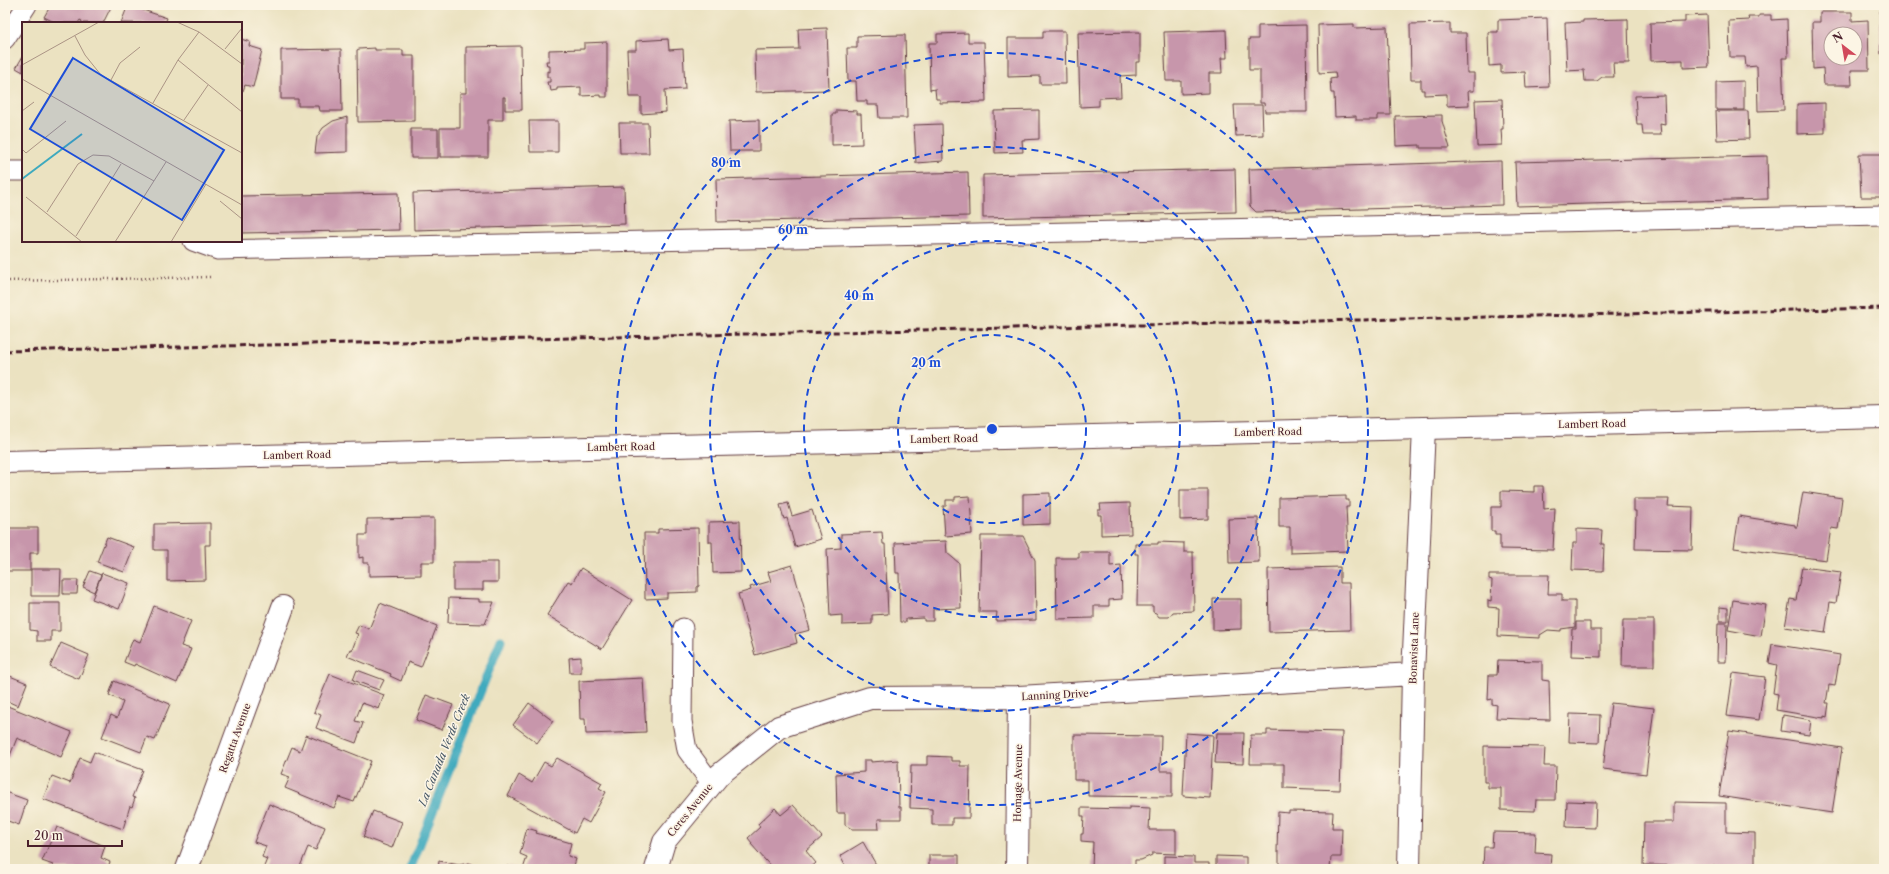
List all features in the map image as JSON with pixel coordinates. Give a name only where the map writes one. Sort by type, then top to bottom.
[{"type":"main road","name":"Lambert Road","points":[[5,462],[1884,417]]},
{"type":"main road","name":"Bonavista Lane","points":[[1409,869],[1413,674],[1424,428]]},
{"type":"main road","name":"Regatta Avenue","points":[[187,869],[283,607]]},
{"type":"main road","name":"Lanning Drive","points":[[715,779],[779,727],[870,698],[1020,697],[1413,674]]},
{"type":"main road","name":"Homage Avenue","points":[[1017,869],[1020,697]]},
{"type":"main road","name":"Ceres Avenue","points":[[656,869],[664,842],[715,779]]},
{"type":"lane","points":[[5,39],[27,5]]},
{"type":"lane","points":[[5,171],[22,171]]},
{"type":"lane","points":[[196,242],[218,250],[1884,215]]},
{"type":"lane","points":[[683,628],[683,728],[688,750],[715,779]]},
{"type":"building","points":[[51,5],[112,5],[104,22],[82,22],[80,20],[79,22],[54,22],[44,17]]},
{"type":"building","points":[[128,5],[167,18],[165,22],[121,22]]},
{"type":"building","points":[[1880,11],[1884,11],[1884,53],[1881,54]]},
{"type":"building","points":[[1820,12],[1852,12],[1852,21],[1868,20],[1869,70],[1851,70],[1852,85],[1824,85],[1823,68],[1813,69],[1812,22],[1820,22]]},
{"type":"building","points":[[1707,15],[1709,67],[1683,68],[1683,60],[1651,61],[1650,23],[1685,22],[1685,16]]},
{"type":"building","points":[[1759,15],[1771,15],[1771,20],[1787,19],[1788,58],[1782,58],[1784,110],[1758,111],[1757,66],[1746,67],[1745,57],[1730,57],[1729,21],[1749,20],[1748,17],[1759,17]]},
{"type":"building","points":[[1547,18],[1549,87],[1526,88],[1525,72],[1501,73],[1501,65],[1489,66],[1488,32],[1498,32],[1498,20]]},
{"type":"building","points":[[1628,19],[1629,63],[1613,63],[1614,77],[1602,77],[1597,81],[1585,81],[1584,70],[1567,71],[1565,23],[1583,22],[1583,20]]},
{"type":"building","points":[[1450,23],[1450,33],[1466,33],[1467,73],[1474,73],[1474,91],[1468,91],[1469,105],[1447,106],[1447,94],[1424,95],[1424,90],[1421,90],[1421,80],[1411,80],[1410,24]]},
{"type":"building","points":[[1354,24],[1354,28],[1387,27],[1391,115],[1378,115],[1378,120],[1356,120],[1356,116],[1335,117],[1334,93],[1331,93],[1330,79],[1336,78],[1335,72],[1319,73],[1318,25]]},
{"type":"building","points":[[1306,25],[1307,112],[1265,112],[1264,103],[1260,103],[1260,70],[1249,70],[1249,39],[1258,39],[1258,26]]},
{"type":"building","points":[[827,28],[829,90],[756,92],[755,50],[799,49],[798,29]]},
{"type":"building","points":[[1226,30],[1227,58],[1221,58],[1222,73],[1209,73],[1209,93],[1181,94],[1181,81],[1166,81],[1164,32]]},
{"type":"building","points":[[1043,31],[1065,31],[1066,84],[1040,84],[1040,76],[1008,77],[1008,38],[1043,38]]},
{"type":"building","points":[[1140,32],[1140,62],[1136,62],[1136,75],[1120,76],[1121,97],[1099,98],[1099,106],[1080,107],[1078,33]]},
{"type":"building","points":[[968,33],[968,42],[984,42],[986,102],[940,103],[940,99],[936,99],[935,89],[930,90],[929,43],[937,43],[937,34]]},
{"type":"building","points":[[905,35],[907,118],[879,118],[878,105],[867,105],[867,101],[857,101],[856,81],[848,81],[847,48],[857,48],[857,36]]},
{"type":"building","points":[[242,39],[250,42],[249,46],[262,50],[253,87],[245,85],[243,91]]},
{"type":"building","points":[[668,39],[669,50],[683,49],[685,89],[665,90],[666,112],[641,114],[641,97],[629,97],[627,50],[636,50],[636,41]]},
{"type":"building","points":[[607,42],[607,97],[601,97],[601,95],[581,96],[581,87],[557,88],[557,90],[551,91],[547,82],[550,82],[550,77],[547,77],[547,71],[550,72],[550,66],[547,66],[546,61],[549,61],[549,50],[584,49],[584,43]]},
{"type":"building","points":[[521,46],[522,110],[505,110],[505,97],[503,97],[503,120],[488,120],[488,157],[440,157],[440,128],[460,128],[460,93],[466,93],[466,47]]},
{"type":"building","points":[[375,48],[375,50],[403,50],[403,56],[414,56],[414,121],[358,122],[357,50]]},
{"type":"building","points":[[341,49],[342,111],[320,111],[319,106],[298,106],[298,99],[281,99],[281,50]]},
{"type":"building","points":[[22,58],[22,71],[16,68]]},
{"type":"building","points":[[1744,81],[1744,110],[1716,110],[1716,82]]},
{"type":"building","points":[[1664,95],[1665,125],[1660,124],[1661,135],[1643,135],[1642,125],[1637,125],[1635,96]]},
{"type":"building","points":[[1502,99],[1502,145],[1477,146],[1475,100]]},
{"type":"building","points":[[1825,103],[1825,133],[1797,134],[1797,104]]},
{"type":"building","points":[[1234,105],[1262,105],[1263,135],[1236,136]]},
{"type":"building","points":[[836,110],[857,111],[857,114],[861,114],[862,144],[832,145],[832,114],[836,114]]},
{"type":"building","points":[[1039,110],[1039,139],[1022,140],[1023,152],[995,153],[994,111]]},
{"type":"building","points":[[1716,111],[1748,111],[1749,139],[1717,140]]},
{"type":"building","points":[[1442,115],[1442,121],[1450,148],[1420,148],[1420,145],[1396,146],[1395,116]]},
{"type":"building","points":[[347,117],[347,152],[315,153],[317,137],[323,128],[333,121]]},
{"type":"building","points":[[759,120],[759,151],[730,151],[729,121]]},
{"type":"building","points":[[529,121],[558,121],[558,152],[530,152]]},
{"type":"building","points":[[619,123],[648,123],[649,153],[620,153]]},
{"type":"building","points":[[942,124],[943,161],[916,163],[914,125]]},
{"type":"building","points":[[411,129],[438,129],[438,158],[411,158]]},
{"type":"building","points":[[1859,154],[1884,154],[1884,197],[1861,197]]},
{"type":"building","points":[[1767,156],[1768,199],[1517,206],[1515,162]]},
{"type":"building","points":[[1501,161],[1502,205],[1256,212],[1250,206],[1249,169]]},
{"type":"building","points":[[1235,169],[1236,212],[983,218],[983,175]]},
{"type":"building","points":[[968,172],[969,216],[717,222],[716,179]]},
{"type":"building","points":[[624,187],[625,224],[414,230],[413,193]]},
{"type":"building","points":[[398,193],[399,230],[242,233],[242,196]]},
{"type":"building","points":[[1534,486],[1543,486],[1544,509],[1555,508],[1553,550],[1500,549],[1500,535],[1495,535],[1495,531],[1491,531],[1491,507],[1501,507],[1501,491],[1534,492]]},
{"type":"building","points":[[1180,490],[1208,490],[1208,519],[1180,520]]},
{"type":"building","points":[[1803,492],[1842,498],[1838,529],[1831,528],[1826,560],[1734,548],[1739,516],[1795,525],[1795,527],[1797,527]]},
{"type":"building","points":[[1050,493],[1050,524],[1023,525],[1023,494]]},
{"type":"building","points":[[970,496],[972,534],[945,536],[943,506],[946,506],[946,500],[955,500],[955,497]]},
{"type":"building","points":[[1346,496],[1346,500],[1349,500],[1349,507],[1346,507],[1348,551],[1290,553],[1290,527],[1279,527],[1279,498]]},
{"type":"building","points":[[1634,499],[1669,499],[1668,506],[1693,507],[1692,550],[1635,549],[1636,511],[1634,511]]},
{"type":"building","points":[[788,503],[792,516],[812,510],[821,539],[795,547],[787,518],[784,519],[780,505]]},
{"type":"building","points":[[1130,503],[1131,534],[1101,535],[1101,515],[1098,515],[1098,510],[1101,510],[1100,504]]},
{"type":"building","points":[[434,518],[434,562],[421,562],[421,575],[369,576],[369,563],[363,563],[363,557],[359,558],[359,535],[367,535],[367,519]]},
{"type":"building","points":[[1258,518],[1259,562],[1229,563],[1228,519]]},
{"type":"building","points":[[740,521],[741,572],[713,573],[712,542],[709,542],[709,522]]},
{"type":"building","points":[[210,523],[210,545],[205,545],[206,580],[167,581],[167,550],[154,550],[154,524]]},
{"type":"building","points":[[5,528],[38,528],[38,553],[30,553],[30,571],[5,571]]},
{"type":"building","points":[[698,528],[699,586],[697,587],[697,592],[667,593],[667,598],[645,599],[644,533],[658,533],[658,529]]},
{"type":"building","points":[[1577,529],[1602,530],[1601,544],[1604,544],[1603,571],[1572,570],[1573,543],[1577,543]]},
{"type":"building","points":[[882,532],[883,544],[885,544],[888,614],[872,615],[872,624],[842,625],[842,615],[830,616],[827,549],[841,548],[841,534]]},
{"type":"building","points":[[981,536],[1023,536],[1035,560],[1036,620],[996,621],[997,612],[979,612]]},
{"type":"building","points":[[107,537],[134,547],[124,572],[97,562]]},
{"type":"building","points":[[946,541],[947,553],[959,563],[961,608],[933,609],[933,621],[924,621],[924,618],[906,619],[906,622],[900,622],[899,573],[896,573],[895,543]]},
{"type":"building","points":[[1158,542],[1184,543],[1184,552],[1193,552],[1194,611],[1173,612],[1169,617],[1159,617],[1153,612],[1153,606],[1137,606],[1138,554],[1135,554],[1135,544],[1158,544]]},
{"type":"building","points":[[1079,552],[1110,552],[1110,566],[1121,565],[1122,599],[1109,600],[1109,606],[1094,606],[1094,618],[1057,619],[1056,558],[1079,558]]},
{"type":"building","points":[[453,562],[498,562],[498,582],[483,582],[483,590],[453,590]]},
{"type":"building","points":[[792,565],[810,630],[795,634],[797,643],[755,655],[738,594],[751,590],[750,587],[771,581],[768,572]]},
{"type":"building","points":[[1340,567],[1340,583],[1349,583],[1350,630],[1269,632],[1268,569]]},
{"type":"building","points":[[1802,567],[1841,572],[1836,603],[1830,602],[1825,633],[1785,627],[1790,599],[1796,600]]},
{"type":"building","points":[[581,568],[632,600],[602,649],[547,615],[568,581],[572,583]]},
{"type":"building","points":[[31,569],[61,569],[60,596],[31,596]]},
{"type":"building","points":[[90,571],[101,575],[94,592],[83,587]]},
{"type":"building","points":[[102,573],[129,583],[119,609],[92,599]]},
{"type":"building","points":[[1489,575],[1549,575],[1548,594],[1562,594],[1562,601],[1575,601],[1575,627],[1561,629],[1561,631],[1548,630],[1540,635],[1540,638],[1498,636],[1499,608],[1488,607],[1488,600],[1491,601],[1492,580],[1489,579]]},
{"type":"building","points":[[63,580],[78,580],[77,594],[63,594]]},
{"type":"building","points":[[449,598],[479,599],[479,602],[494,602],[485,624],[448,623]]},
{"type":"building","points":[[1213,599],[1241,599],[1241,629],[1213,630]]},
{"type":"building","points":[[1733,600],[1766,605],[1761,636],[1728,630]]},
{"type":"building","points":[[30,603],[60,603],[60,631],[51,631],[51,641],[37,641],[37,631],[30,630]]},
{"type":"building","points":[[380,603],[437,626],[421,667],[408,662],[401,681],[390,676],[391,674],[347,656],[350,649],[352,650],[358,634],[355,633],[359,625],[369,629]]},
{"type":"building","points":[[154,606],[191,621],[181,646],[191,649],[177,683],[135,664],[134,666],[124,662],[133,639],[140,642]]},
{"type":"building","points":[[1720,607],[1728,608],[1728,621],[1720,621]]},
{"type":"building","points":[[1623,620],[1654,620],[1654,666],[1622,666]]},
{"type":"building","points":[[1576,622],[1590,622],[1590,630],[1601,630],[1601,657],[1571,656],[1572,629],[1576,629]]},
{"type":"building","points":[[1718,623],[1727,623],[1726,662],[1717,662]]},
{"type":"building","points":[[61,643],[89,655],[79,679],[50,667]]},
{"type":"building","points":[[1772,644],[1840,655],[1835,686],[1829,685],[1826,703],[1829,703],[1827,717],[1824,716],[1824,718],[1776,710],[1778,694],[1773,693],[1777,665],[1769,663]]},
{"type":"building","points":[[581,657],[581,673],[570,673],[569,658]]},
{"type":"building","points":[[1498,660],[1542,661],[1542,680],[1549,681],[1550,720],[1496,718],[1497,705],[1492,704],[1492,699],[1488,700],[1489,675],[1497,675]]},
{"type":"building","points":[[357,670],[384,680],[379,690],[353,680]]},
{"type":"building","points":[[1733,673],[1765,677],[1759,720],[1727,716]]},
{"type":"building","points":[[5,674],[27,683],[18,706],[5,700]]},
{"type":"building","points":[[330,674],[384,695],[379,709],[362,703],[355,721],[363,723],[356,743],[316,728],[321,715],[314,712]]},
{"type":"building","points":[[643,678],[646,732],[586,734],[585,719],[580,719],[579,681]]},
{"type":"building","points":[[114,681],[170,704],[155,740],[147,737],[141,752],[102,737],[111,715],[117,718],[123,702],[109,695]]},
{"type":"building","points":[[426,695],[453,705],[442,730],[416,720]]},
{"type":"building","points":[[529,703],[553,721],[537,743],[513,725]]},
{"type":"building","points":[[1611,703],[1654,708],[1646,774],[1603,769]]},
{"type":"building","points":[[5,705],[72,732],[61,757],[17,738],[9,758],[5,757]]},
{"type":"building","points":[[1570,714],[1600,715],[1599,743],[1569,742]]},
{"type":"building","points":[[1783,715],[1811,720],[1809,735],[1781,731]]},
{"type":"building","points":[[1267,730],[1342,732],[1340,790],[1284,788],[1284,764],[1250,764],[1251,735],[1267,735]]},
{"type":"building","points":[[1729,731],[1842,748],[1832,813],[1719,796]]},
{"type":"building","points":[[1186,733],[1213,735],[1210,798],[1183,796]]},
{"type":"building","points":[[1217,733],[1244,733],[1243,764],[1215,763]]},
{"type":"building","points":[[306,735],[371,761],[354,802],[339,797],[334,808],[285,788],[290,777],[281,774],[292,747],[300,751]]},
{"type":"building","points":[[1074,735],[1161,736],[1160,771],[1172,771],[1172,797],[1088,796],[1088,780],[1074,780]]},
{"type":"building","points":[[1484,746],[1545,747],[1544,766],[1556,766],[1555,800],[1536,800],[1535,811],[1501,810],[1501,788],[1488,788],[1488,782],[1484,782]]},
{"type":"building","points":[[94,752],[143,770],[132,797],[135,798],[132,807],[130,806],[123,829],[43,799],[52,776],[70,783],[80,758],[90,762]]},
{"type":"building","points":[[927,756],[951,757],[951,761],[960,761],[960,766],[970,766],[969,818],[952,818],[952,825],[932,825],[932,809],[910,808],[911,765],[927,765]]},
{"type":"building","points":[[557,758],[602,783],[599,788],[606,792],[589,823],[582,819],[575,833],[508,796],[519,775],[532,783],[544,762],[551,766]]},
{"type":"building","points":[[864,760],[871,760],[871,762],[898,760],[899,807],[901,807],[901,819],[878,819],[879,829],[852,829],[845,825],[845,813],[837,813],[836,774],[864,772]]},
{"type":"building","points":[[5,792],[27,800],[19,825],[5,820]]},
{"type":"building","points":[[1567,801],[1596,802],[1595,828],[1566,827]]},
{"type":"building","points":[[1674,802],[1726,803],[1726,832],[1755,833],[1755,867],[1643,865],[1644,822],[1674,822]]},
{"type":"building","points":[[269,804],[325,827],[316,850],[308,847],[299,869],[263,869],[267,859],[262,857],[266,846],[254,842]]},
{"type":"building","points":[[793,805],[822,837],[806,851],[816,863],[809,869],[773,869],[751,844],[752,843],[748,838],[760,827],[758,824],[775,808],[781,815]]},
{"type":"building","points":[[1129,807],[1150,808],[1149,830],[1176,830],[1176,854],[1152,853],[1152,855],[1141,860],[1135,860],[1135,869],[1092,869],[1093,842],[1081,841],[1084,816],[1081,816],[1081,808],[1129,809]]},
{"type":"building","points":[[373,811],[402,822],[392,848],[363,837]]},
{"type":"building","points":[[1289,811],[1333,812],[1332,828],[1342,828],[1341,857],[1331,857],[1330,869],[1279,869],[1279,852],[1277,852],[1278,812],[1289,813]]},
{"type":"building","points":[[57,827],[105,846],[101,858],[110,862],[107,869],[51,869],[53,865],[42,861]]},
{"type":"building","points":[[527,828],[537,831],[536,833],[571,843],[568,856],[576,859],[573,869],[523,869],[527,857],[520,854]]},
{"type":"building","points":[[1493,832],[1536,833],[1535,853],[1551,854],[1550,869],[1483,869],[1484,847],[1492,847]]},
{"type":"building","points":[[863,842],[878,868],[847,869],[840,856]]},
{"type":"building","points":[[929,855],[959,855],[959,869],[929,869]]},
{"type":"building","points":[[1164,856],[1194,857],[1194,863],[1209,863],[1209,869],[1164,869]]},
{"type":"building","points":[[1216,856],[1246,857],[1246,869],[1216,869]]},
{"type":"building","points":[[439,861],[459,865],[469,863],[484,869],[438,869]]},
{"type":"building","points":[[507,866],[518,868],[518,869],[506,869]]},
{"type":"waterway","name":"La Canada Verde Creek","points":[[410,869],[501,640]]},
{"type":"railway","points":[[5,351],[1884,308]]}]
